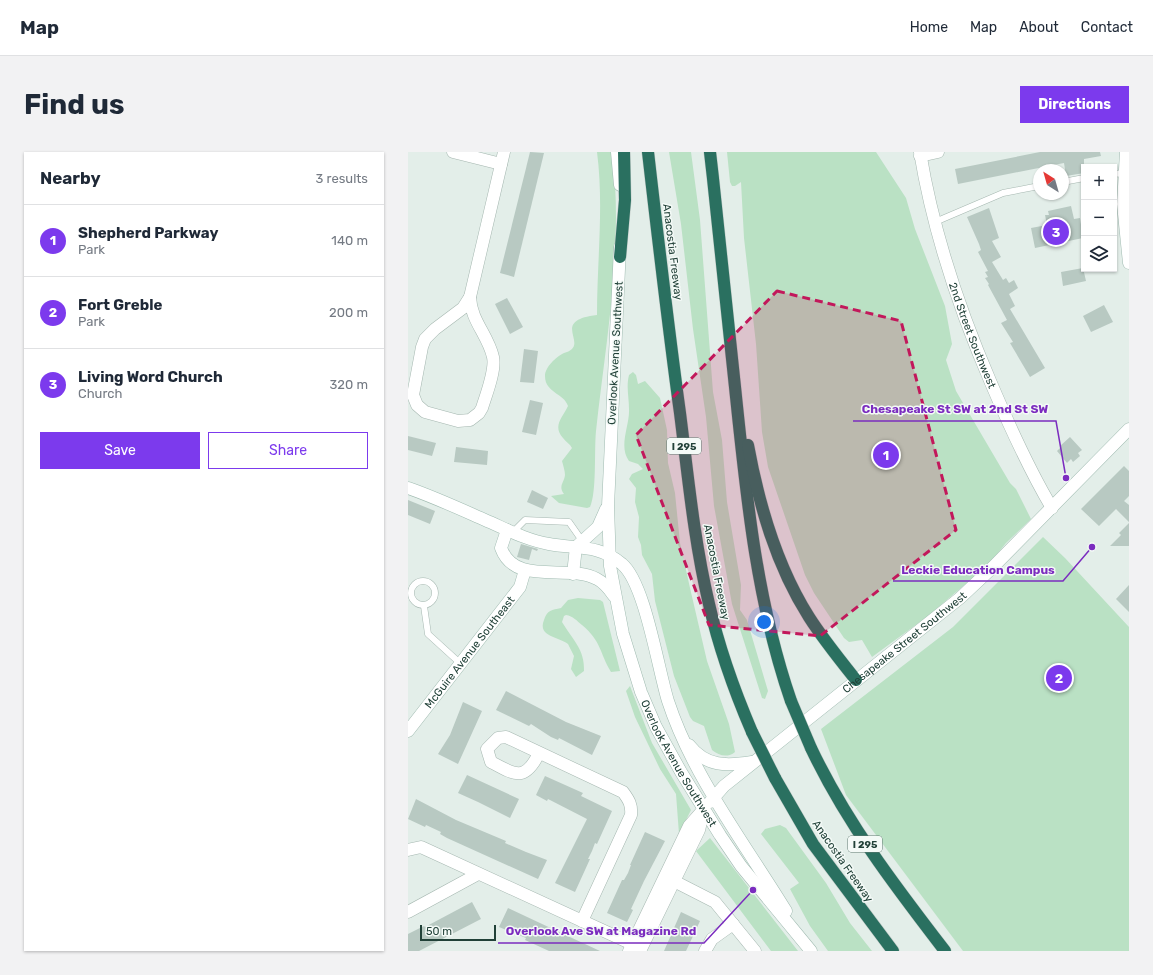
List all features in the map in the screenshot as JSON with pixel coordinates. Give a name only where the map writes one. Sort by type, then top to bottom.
[{"type":"highway","points":[[620,257],[625,200],[624,152]]},
{"type":"highway","name":"Anacostia Freeway","points":[[648,152],[687,469],[702,571],[708,602],[723,657],[752,732],[775,778],[813,844],[894,951]]},
{"type":"highway","name":"I 295","points":[[710,152],[756,561],[770,632],[791,701],[811,748],[836,798],[867,847],[945,951]]},
{"type":"highway","points":[[729,329],[750,455],[765,515],[776,551],[808,616],[856,680]]},
{"type":"street","points":[[453,152],[502,164]]},
{"type":"street","points":[[470,297],[463,308],[434,328],[425,339],[412,389],[417,405],[425,412],[458,421],[470,420],[479,413],[482,408],[494,366],[492,355],[471,311],[470,297],[504,152]]},
{"type":"street","name":"Overlook Avenue Southwest","points":[[616,152],[620,191],[620,257],[608,506],[609,555],[615,597],[627,649],[643,697],[672,758],[741,866],[809,948]]},
{"type":"street","points":[[920,154],[938,152]]},
{"type":"street","points":[[1126,152],[1119,174],[1127,230],[1129,263]]},
{"type":"street","name":"2nd Street Southwest","points":[[920,154],[935,222],[959,300],[984,367],[1019,447],[1052,508]]},
{"type":"street","name":"Chesapeake Street Southwest","points":[[635,948],[669,878],[690,824],[714,796],[753,762],[960,598],[1052,508],[1129,429]]},
{"type":"street","points":[[408,488],[540,542],[579,544],[591,547],[609,555]]},
{"type":"street","points":[[573,574],[579,544],[598,527],[608,506]]},
{"type":"street","points":[[510,531],[501,548],[504,557],[525,570],[573,574],[597,579],[606,585],[615,597]]},
{"type":"street","name":"Overlook Avenue Southwest","points":[[609,555],[626,567],[638,588],[667,699],[690,757],[809,948]]},
{"type":"street","name":"McGuire Avenue Southeast","points":[[408,731],[520,587],[525,570]]},
{"type":"street","points":[[679,731],[695,752],[714,764],[729,766],[753,762]]},
{"type":"street","points":[[539,753],[623,792],[632,806],[631,815],[582,921]]},
{"type":"street","points":[[408,850],[421,847],[582,921],[635,948]]},
{"type":"street","points":[[408,912],[478,874]]},
{"type":"street","points":[[669,878],[715,902],[754,951]]},
{"type":"street","points":[[705,951],[712,939],[733,924]]},
{"type":"lane","points":[[1069,181],[1081,179]]},
{"type":"lane","points":[[935,222],[1003,193],[1033,187]]},
{"type":"lane","points":[[510,531],[525,520],[568,522],[579,544]]},
{"type":"lane","points":[[422,581],[432,585],[435,595],[432,602],[424,606],[413,602],[410,594],[415,583],[422,581]]},
{"type":"lane","points":[[424,606],[428,634],[461,664]]},
{"type":"highlighted area","points":[[777,291],[901,321],[956,530],[820,636],[709,625],[636,435]]},
{"type":"green space","points":[[597,152],[612,152],[616,222],[615,257],[609,327],[595,439],[594,492],[590,507],[587,508],[559,503],[551,496],[564,494],[561,489],[565,475],[562,461],[572,448],[560,434],[558,429],[568,406],[563,398],[551,390],[548,386],[545,373],[554,360],[572,349],[574,340],[572,330],[576,321],[584,317],[597,315],[600,193]]},
{"type":"green space","points":[[669,152],[691,152],[700,220],[713,392],[722,440],[727,502],[741,585],[740,610],[747,620],[768,691],[765,699],[762,698],[732,604],[714,506],[706,417],[693,329],[681,224]]},
{"type":"green space","points":[[727,152],[876,152],[906,198],[915,229],[945,306],[952,344],[946,360],[956,391],[1010,483],[1016,489],[1031,519],[1006,543],[989,564],[928,616],[872,657],[862,640],[849,642],[844,638],[814,593],[805,575],[768,467],[762,432],[756,344],[744,238],[741,182],[735,186],[732,186],[730,182]]},
{"type":"green space","points":[[633,372],[636,375],[638,384],[645,381],[660,398],[667,430],[668,463],[675,493],[680,543],[707,661],[729,724],[735,752],[726,756],[718,754],[712,750],[704,726],[693,721],[690,717],[674,676],[655,601],[652,574],[642,555],[638,537],[639,517],[635,502],[636,488],[629,479],[632,474],[643,469],[638,464],[629,461],[624,449],[629,415],[628,379],[629,375]]},
{"type":"green space","points":[[1043,537],[1065,558],[1129,627],[1129,951],[963,951],[846,795],[821,729],[953,627]]},
{"type":"green space","points":[[578,598],[600,600],[603,602],[620,671],[611,672],[597,642],[575,619],[566,615],[564,616],[562,622],[580,650],[584,663],[584,671],[576,677],[571,669],[574,656],[568,644],[550,636],[544,630],[544,620],[548,612],[561,608],[568,600]]},
{"type":"green space","points":[[630,686],[652,743],[691,810],[679,834],[676,794],[660,769],[635,717],[626,691]]},
{"type":"green space","points":[[780,825],[786,828],[826,883],[850,923],[872,951],[828,951],[810,926],[790,889],[799,883],[761,834],[765,829]]},
{"type":"green space","points":[[710,838],[798,951],[771,951],[696,851]]},
{"type":"building","points":[[530,152],[544,153],[514,277],[500,273]]},
{"type":"building","points":[[1040,152],[1100,152],[1101,156],[1084,159],[1084,164],[1081,164],[1081,174],[1069,176],[1069,164],[1033,164],[1033,169],[958,184],[955,169]]},
{"type":"building","points":[[1071,206],[1074,219],[1080,218],[1081,238],[1035,248],[1031,228],[1047,225],[1045,215],[1049,215],[1048,211]]},
{"type":"building","points":[[989,208],[999,238],[992,241],[1001,257],[992,262],[1003,280],[1006,278],[1009,283],[1014,280],[1018,288],[1009,294],[1015,306],[1010,309],[1045,368],[1030,377],[1010,343],[1013,342],[1001,323],[1007,320],[985,278],[988,277],[985,272],[988,271],[978,252],[981,250],[967,217]]},
{"type":"building","points":[[1081,268],[1081,272],[1084,272],[1086,281],[1063,286],[1061,272]]},
{"type":"building","points":[[507,298],[523,327],[510,334],[495,304]]},
{"type":"building","points":[[1104,305],[1113,322],[1091,332],[1083,316]]},
{"type":"building","points":[[524,349],[538,351],[534,383],[520,382]]},
{"type":"building","points":[[530,400],[543,403],[536,435],[522,432]]},
{"type":"building","points":[[408,436],[436,443],[432,456],[408,450]]},
{"type":"building","points":[[1070,437],[1082,450],[1078,453],[1080,456],[1073,462],[1071,459],[1067,463],[1057,451],[1061,447],[1060,446]]},
{"type":"building","points":[[456,447],[488,451],[487,465],[454,462]]},
{"type":"building","points":[[1124,466],[1129,471],[1129,496],[1124,501],[1129,505],[1129,522],[1116,509],[1099,526],[1081,509]]},
{"type":"building","points":[[532,490],[548,498],[543,509],[527,502]]},
{"type":"building","points":[[408,500],[435,511],[430,524],[408,515]]},
{"type":"building","points":[[1129,523],[1129,546],[1110,546],[1121,535],[1119,533]]},
{"type":"building","points":[[521,544],[538,549],[537,551],[532,549],[529,560],[517,557]]},
{"type":"building","points":[[1129,585],[1129,612],[1116,599]]},
{"type":"building","points":[[506,691],[566,722],[601,736],[592,755],[559,738],[558,740],[551,737],[531,724],[529,726],[496,710]]},
{"type":"building","points":[[463,702],[482,711],[458,764],[438,754],[450,735]]},
{"type":"building","points":[[467,775],[519,799],[510,818],[458,793]]},
{"type":"building","points":[[545,776],[583,793],[581,796],[612,811],[597,844],[595,843],[588,859],[590,859],[575,892],[555,883],[587,819],[548,799],[547,801],[536,795]]},
{"type":"building","points":[[416,799],[456,820],[506,841],[505,843],[547,860],[538,879],[447,838],[440,834],[441,832],[426,825],[425,827],[408,819]]},
{"type":"building","points":[[645,832],[665,841],[644,881],[631,909],[633,910],[627,922],[607,913],[622,880],[624,880],[628,873],[630,865]]},
{"type":"building","points":[[472,902],[481,919],[419,951],[408,951],[408,934],[424,926],[425,927]]},
{"type":"building","points":[[508,908],[600,951],[549,951],[525,940],[526,938],[499,927]]},
{"type":"building","points":[[681,912],[700,921],[686,951],[664,951]]},
{"type":"place","name":"Living Word Church","points":[[1056,232]]},
{"type":"place","name":"Shepherd Parkway","points":[[886,455]]},
{"type":"place","name":"Chesapeake St SW at 2nd St SW","points":[[1066,478]]},
{"type":"place","name":"Leckie Education Campus","points":[[1092,547]]},
{"type":"place","name":"Fort Greble","points":[[1059,678]]},
{"type":"place","name":"Overlook Ave SW at Magazine Rd","points":[[753,890]]}]
